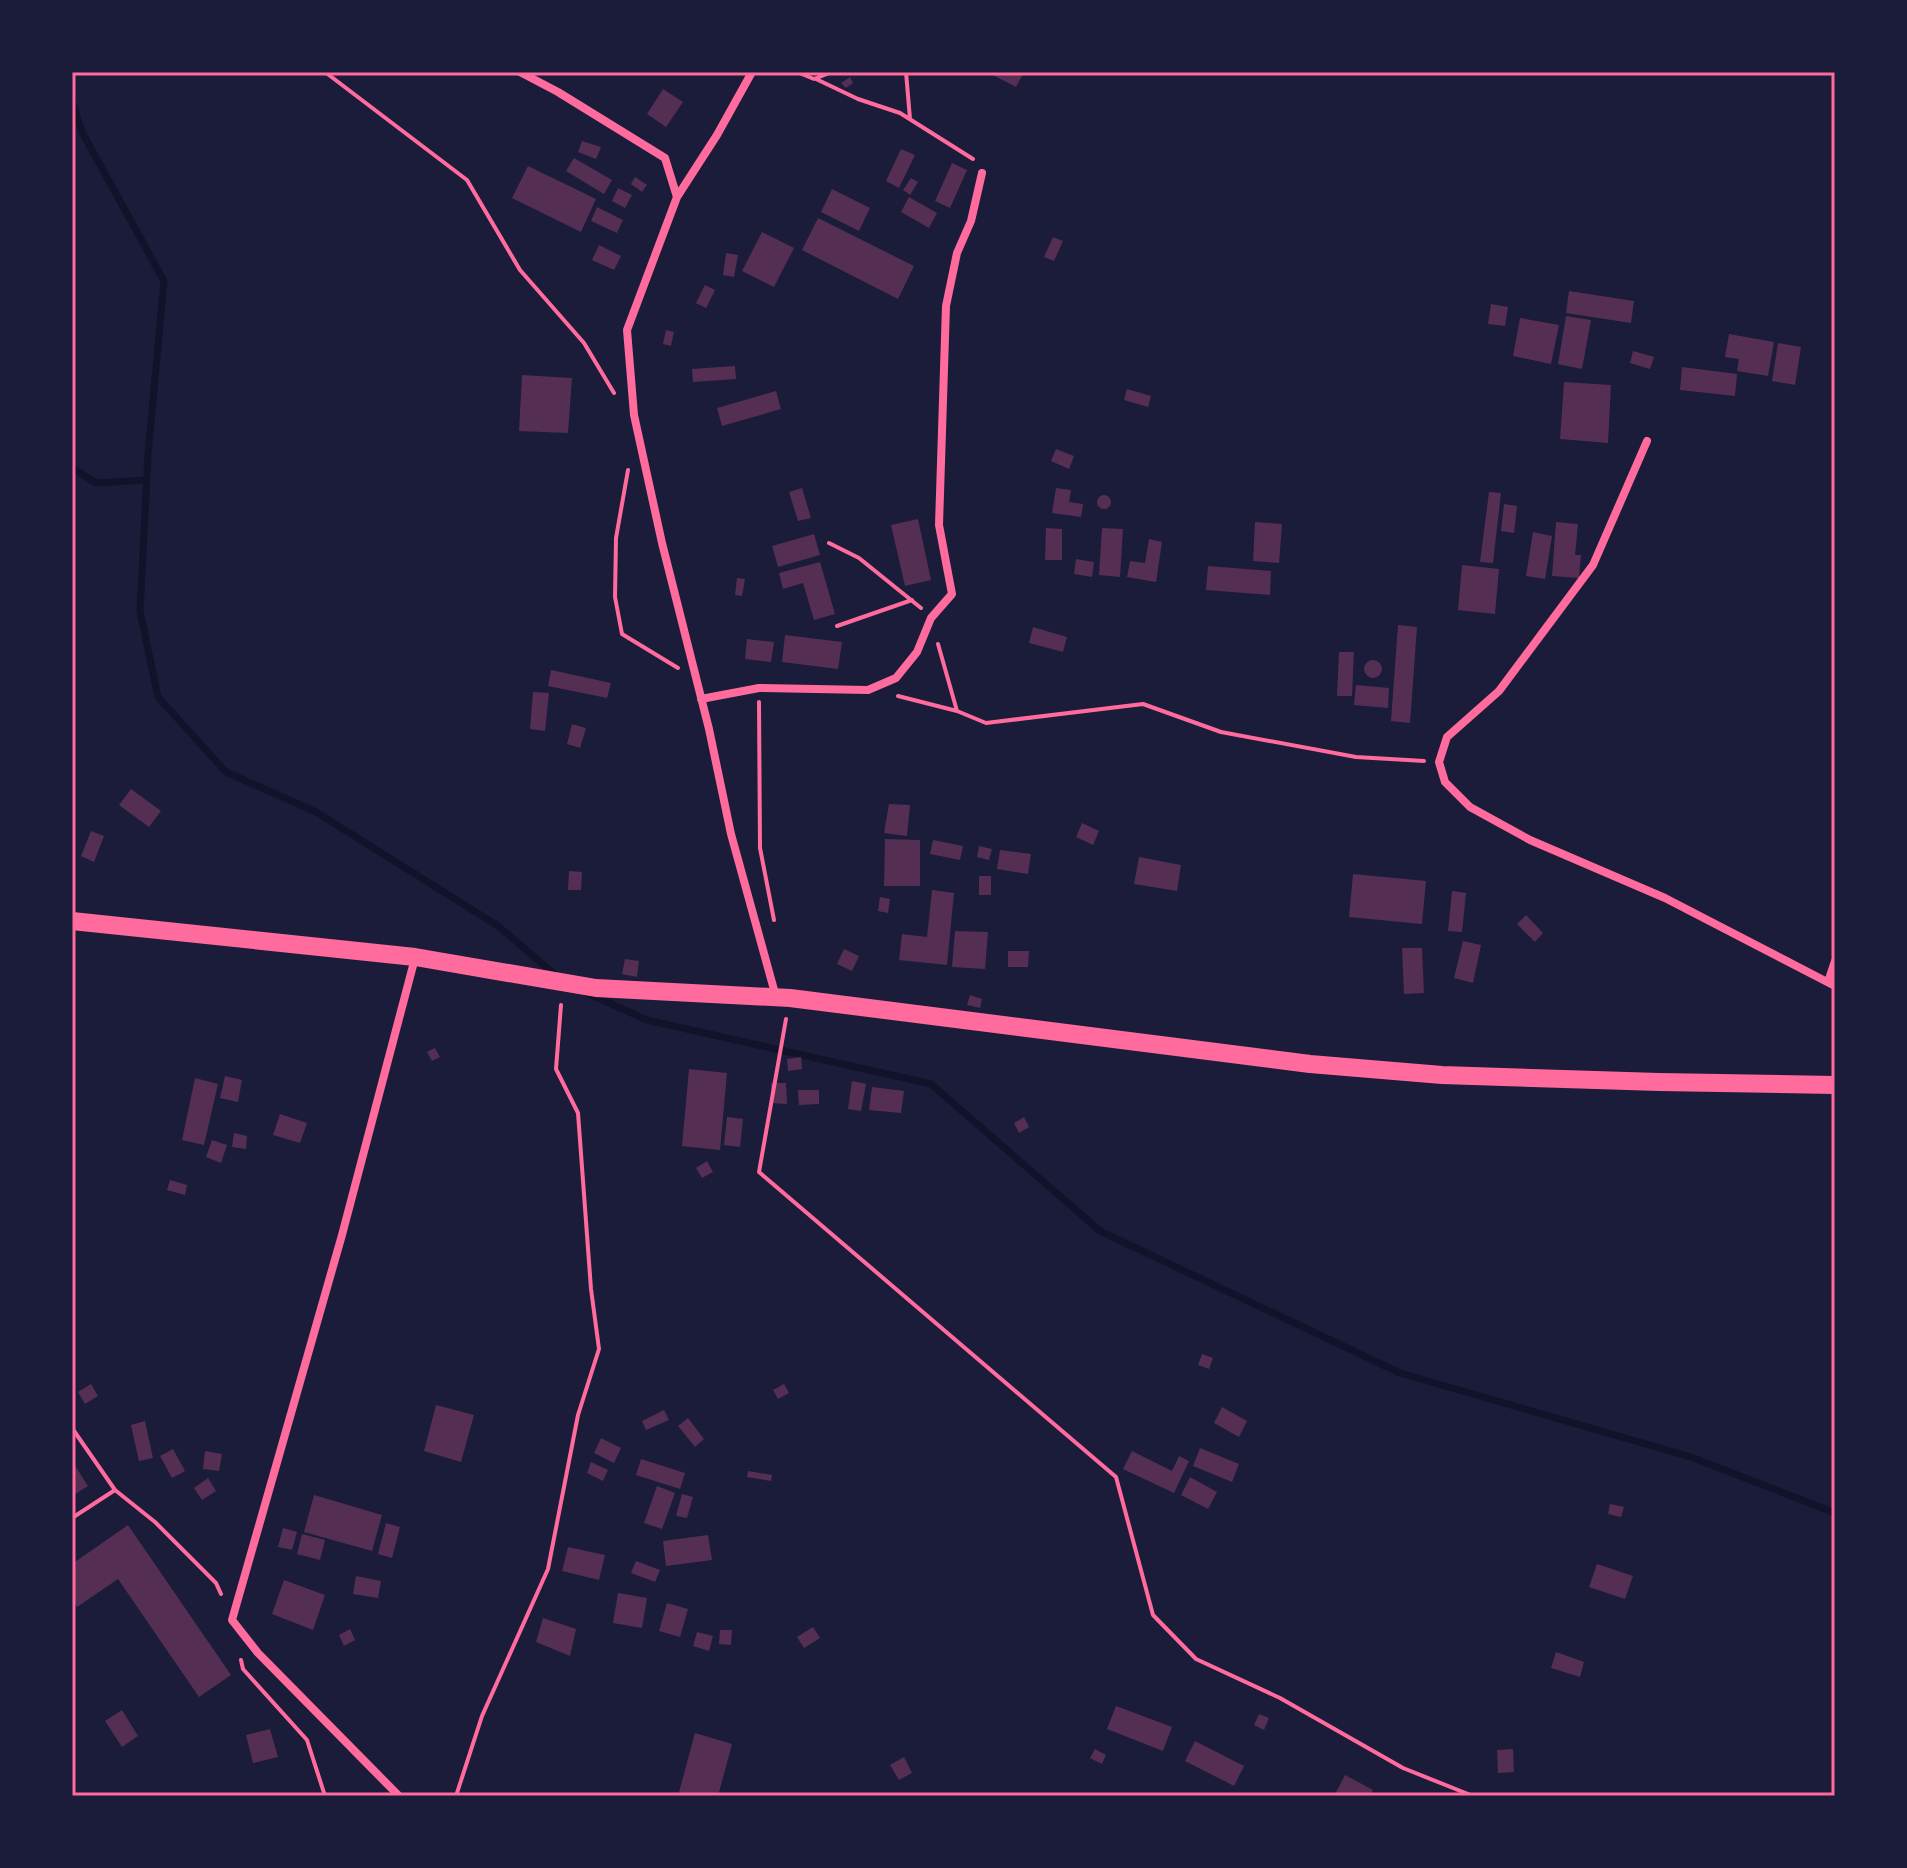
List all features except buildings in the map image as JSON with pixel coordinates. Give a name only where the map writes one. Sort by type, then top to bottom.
[{"type":"main road","points":[[72,921],[415,957],[596,988],[783,998],[1310,1064],[1442,1075],[1835,1085]]},
{"type":"street","points":[[520,72],[665,158],[677,197]]},
{"type":"street","points":[[752,72],[717,135],[677,197],[627,330],[634,415],[693,672],[731,834],[783,998]]},
{"type":"street","points":[[701,699],[759,688],[868,690],[896,678],[917,652],[931,618],[952,594],[939,525],[946,306],[957,253],[971,221],[982,173]]},
{"type":"street","points":[[1647,441],[1593,565],[1499,691],[1447,737],[1439,762],[1445,782],[1470,807],[1530,840],[1665,898],[1832,984],[1835,961]]},
{"type":"street","points":[[399,1796],[258,1653],[232,1620],[342,1235],[415,957]]},
{"type":"path","points":[[325,72],[467,180],[520,270],[584,343],[620,404]]},
{"type":"path","points":[[797,72],[858,99],[900,113],[972,158],[982,173]]},
{"type":"path","points":[[816,79],[832,72]]},
{"type":"path","points":[[906,72],[910,119]]},
{"type":"path","points":[[629,464],[616,538],[615,597],[622,634],[671,666],[693,672]]},
{"type":"path","points":[[829,543],[859,558],[931,618],[957,711]]},
{"type":"path","points":[[837,626],[912,600]]},
{"type":"path","points":[[759,688],[760,848],[775,923]]},
{"type":"path","points":[[868,690],[957,711],[986,723],[1143,704],[1221,732],[1356,757],[1439,762]]},
{"type":"path","points":[[456,1796],[482,1716],[548,1569],[578,1415],[599,1349],[591,1289],[578,1113],[556,1069],[563,982]]},
{"type":"path","points":[[783,998],[759,1172],[1116,1477],[1153,1615],[1196,1659],[1280,1698],[1403,1768],[1473,1796]]},
{"type":"path","points":[[72,1428],[115,1490]]},
{"type":"waterway","points":[[72,101],[82,132],[164,281],[148,454],[140,611],[158,697],[226,772],[316,812],[498,926],[559,978]]},
{"type":"waterway","points":[[72,468],[96,483],[146,480]]},
{"type":"waterway","points":[[587,993],[647,1020],[931,1084],[1100,1231],[1400,1373],[1691,1457],[1835,1513]]}]
